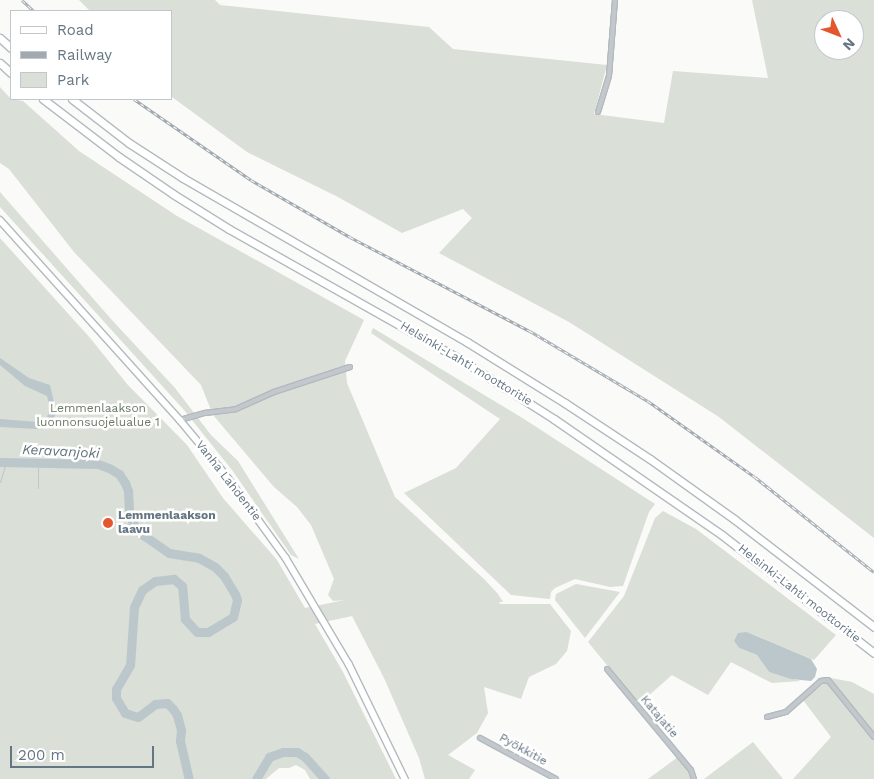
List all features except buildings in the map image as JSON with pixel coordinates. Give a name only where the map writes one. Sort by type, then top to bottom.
[{"type":"highway","points":[[0,38],[10,47]]},
{"type":"highway","points":[[0,63],[10,72]]},
{"type":"highway","name":"Helsinki-Lahti moottoritie","points":[[43,100],[119,157],[173,194],[458,358],[562,424],[722,535],[874,652]]},
{"type":"highway","name":"Helsinki-Lahti moottoritie","points":[[73,100],[129,142],[183,178],[467,342],[565,403],[650,460],[734,520],[874,627]]},
{"type":"main road","name":"Vanha Lahdentie","points":[[0,220],[180,420],[226,475],[286,558],[349,664],[405,779]]},
{"type":"street","points":[[598,112],[609,76],[615,0]]},
{"type":"street","points":[[180,420],[205,413],[236,408],[274,392],[333,371],[350,367]]},
{"type":"street","name":"Katajatie","points":[[607,669],[691,770],[694,779]]},
{"type":"street","points":[[767,717],[786,712],[821,681],[828,680],[874,737]]},
{"type":"street","name":"Pyökkitie","points":[[480,738],[556,779]]},
{"type":"green space","points":[[79,0],[215,0],[220,5],[429,27],[453,49],[607,65],[594,114],[664,123],[673,71],[768,78],[752,0],[874,0],[874,538],[719,417],[569,322],[439,253],[472,218],[463,209],[402,233],[338,197],[247,152],[172,97],[172,10],[89,10]]},
{"type":"green space","name":"Lemmenlaakson luonnonsuojelualue 1","points":[[0,87],[10,100],[23,101],[79,151],[177,216],[364,320],[345,361],[347,383],[395,497],[484,579],[498,594],[503,602],[499,602],[500,604],[550,604],[571,631],[567,651],[556,664],[529,677],[521,699],[484,687],[488,713],[477,733],[448,755],[475,770],[469,779],[425,779],[419,758],[384,678],[352,616],[315,624],[343,672],[396,779],[310,779],[305,770],[296,765],[289,768],[279,768],[266,779],[0,779],[0,238],[91,339],[127,384],[187,445],[223,498],[277,560],[305,608],[345,600],[333,601],[328,595],[334,579],[311,525],[297,507],[274,487],[213,415],[201,385],[74,252],[9,169],[0,163]]},
{"type":"green space","points":[[0,192],[111,319],[175,388],[211,435],[238,461],[299,559],[291,555],[232,470],[184,410],[0,207]]},
{"type":"green space","points":[[373,328],[524,419],[655,504],[649,512],[623,586],[610,587],[575,579],[555,588],[551,592],[550,599],[511,595],[404,493],[456,468],[500,419],[371,333]]},
{"type":"green space","points":[[663,511],[696,529],[836,635],[814,660],[747,632],[734,641],[739,648],[757,655],[769,672],[801,681],[772,683],[731,662],[708,695],[672,675],[639,704],[588,642],[624,596],[655,518]]},
{"type":"green space","points":[[576,584],[620,592],[585,638],[555,600],[556,594]]},
{"type":"green space","points":[[831,678],[852,682],[874,694],[874,779],[793,779],[831,737],[803,700]]},
{"type":"green space","points":[[753,742],[783,779],[704,779]]},
{"type":"green space","points":[[678,757],[690,771],[693,779],[648,779]]},
{"type":"shaded area","points":[[0,358],[29,378],[50,385],[56,411],[53,423],[37,429],[0,427],[0,419],[38,422],[47,417],[50,408],[47,396],[25,386],[0,365]]},
{"type":"shaded area","points":[[747,632],[811,659],[817,669],[815,677],[811,681],[791,679],[769,672],[757,655],[739,648],[734,641],[738,633]]},
{"type":"waterway","name":"Keravanjoki","points":[[0,462],[98,464],[109,468],[119,474],[125,483],[128,491],[129,513],[136,530],[169,553],[199,558],[215,567],[224,576],[235,594],[237,600],[233,617],[208,632],[197,632],[185,619],[182,586],[174,579],[155,581],[142,590],[134,607],[130,665],[116,689],[116,698],[125,713],[138,717],[155,704],[167,703],[173,709],[177,715],[181,730],[180,741],[189,779]]},
{"type":"waterway","points":[[0,482],[6,462]]},
{"type":"waterway","points":[[38,463],[38,488]]},
{"type":"waterway","name":"Keravanjoki","points":[[256,779],[269,757],[283,752],[297,752],[305,757],[325,779]]},
{"type":"railway","points":[[22,0],[33,10]]},
{"type":"railway","points":[[135,100],[251,180],[350,237],[530,331],[648,401],[755,477],[874,572]]},
{"type":"place","name":"Lemmenlaakson laavu","points":[[108,523]]}]
